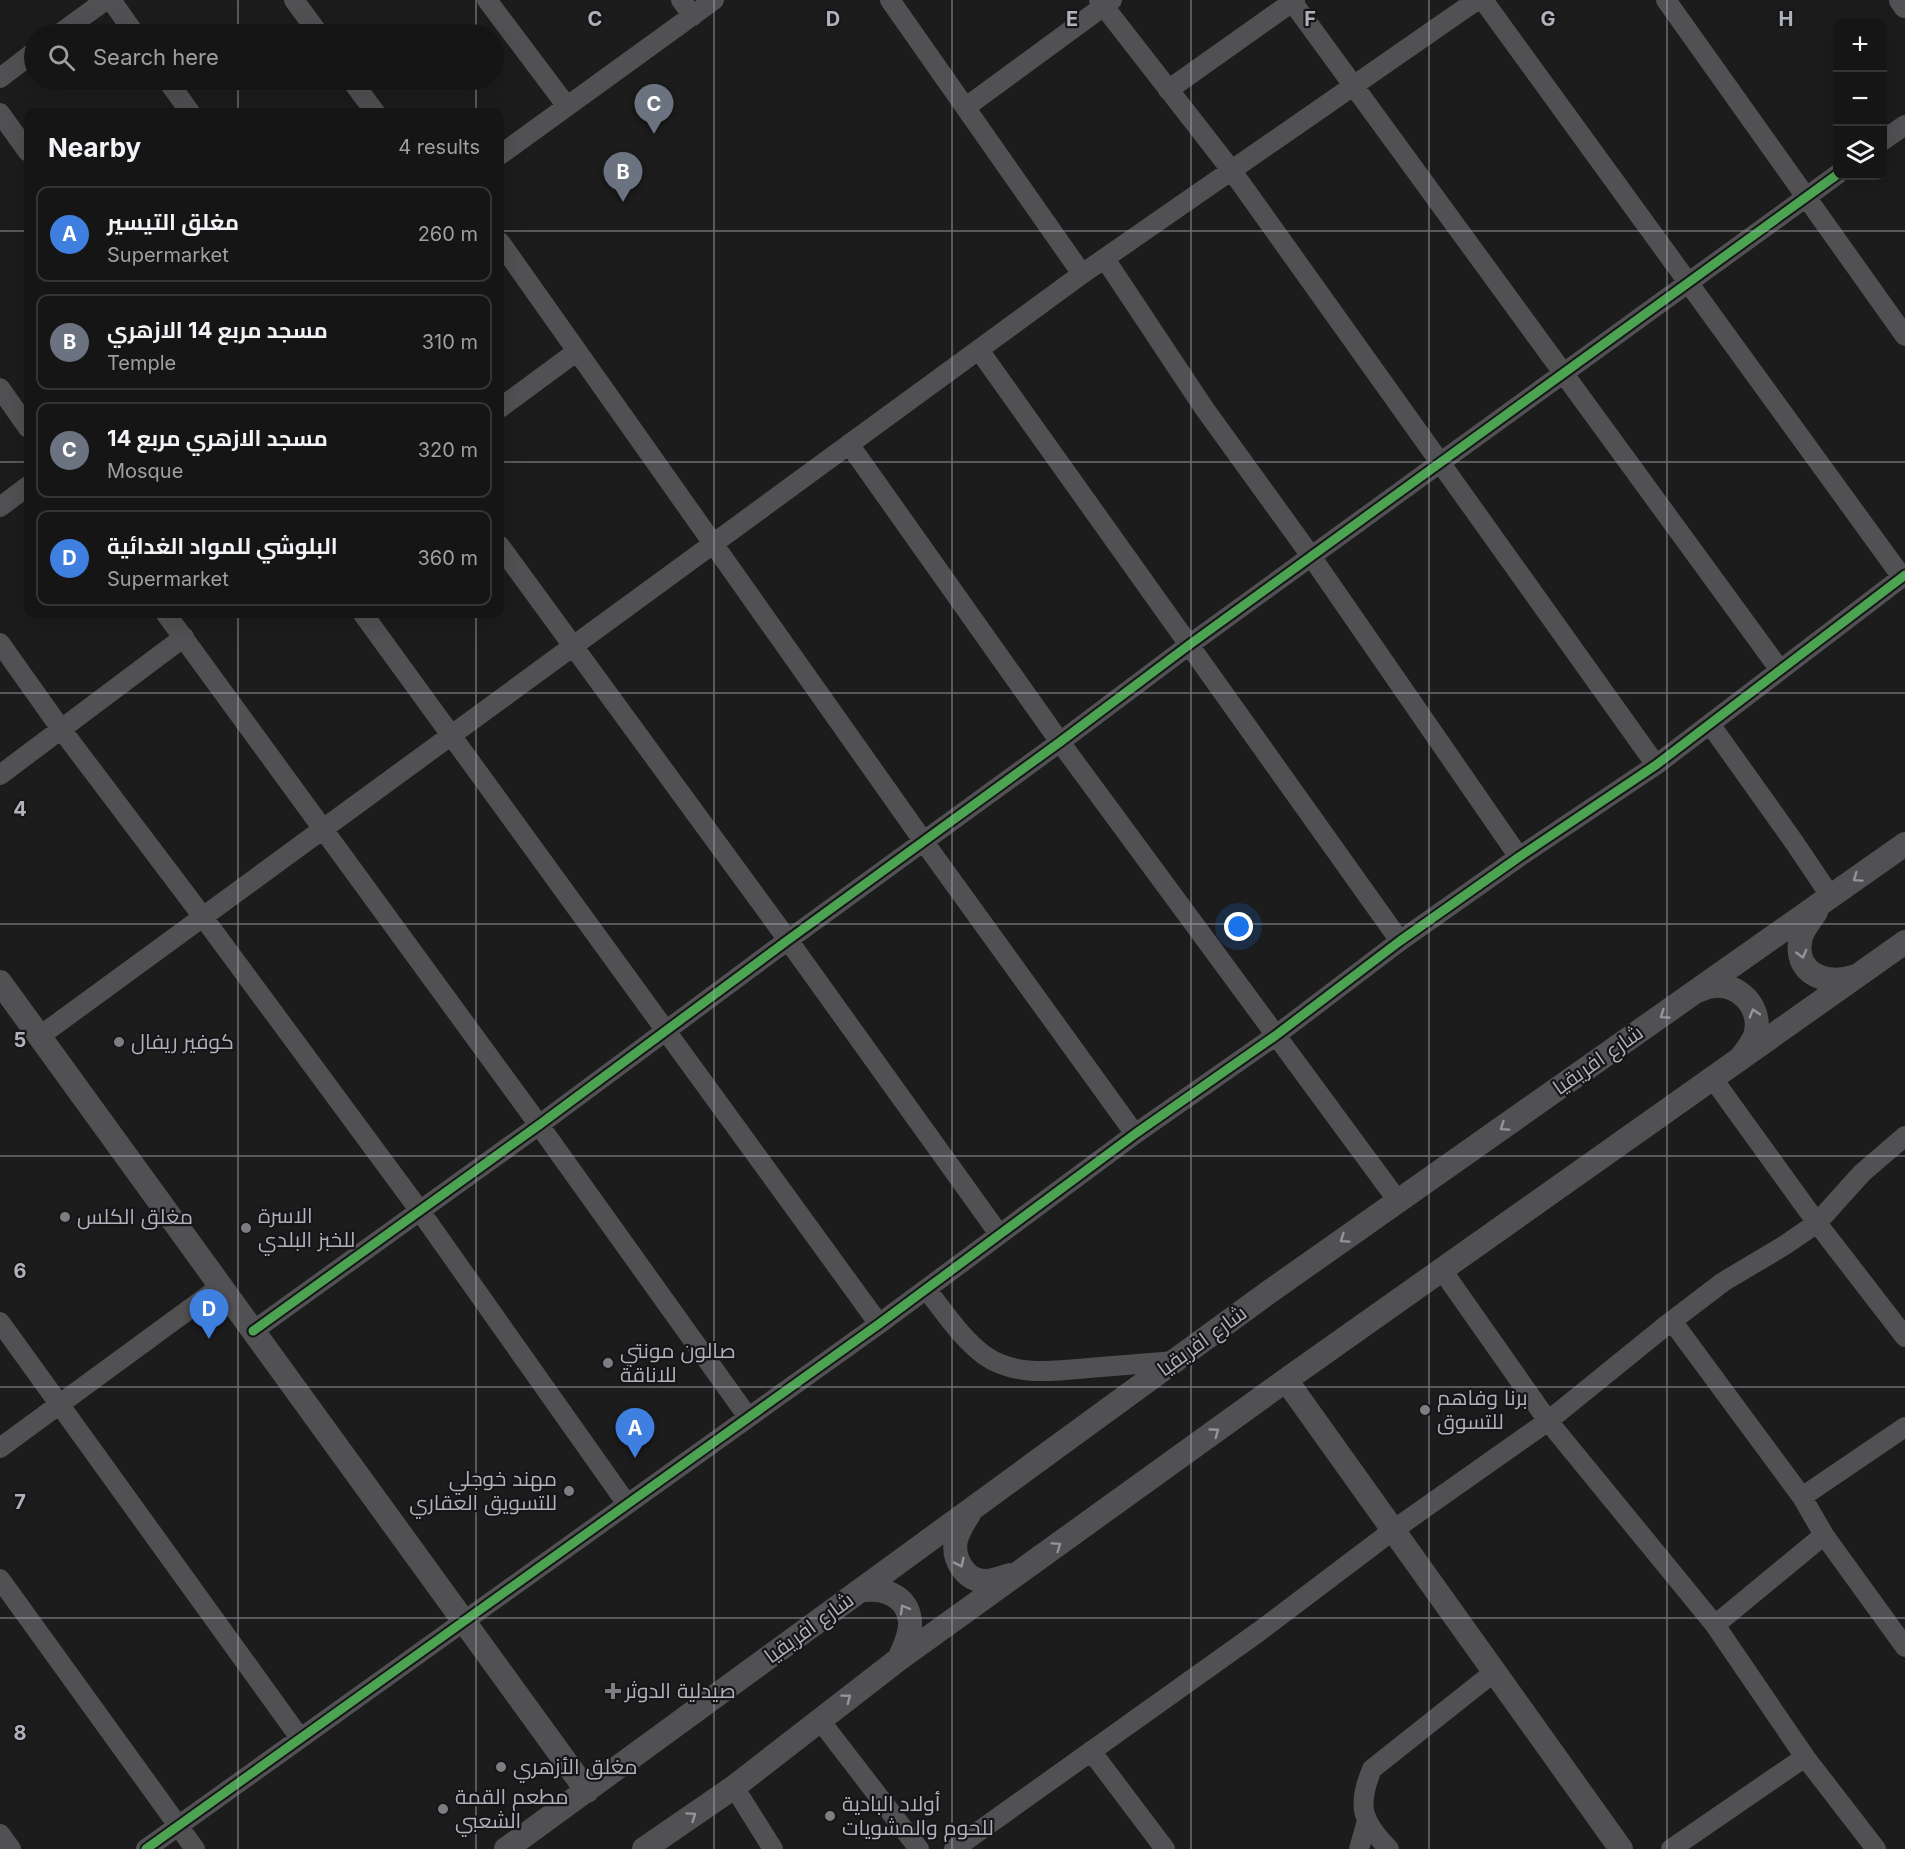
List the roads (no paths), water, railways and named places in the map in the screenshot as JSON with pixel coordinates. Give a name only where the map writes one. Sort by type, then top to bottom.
[{"type":"street","points":[[73,24],[106,0]]},
{"type":"street","points":[[111,0],[128,24]]},
{"type":"street","points":[[294,0],[312,24]]},
{"type":"street","points":[[487,0],[566,105]]},
{"type":"street","points":[[681,0],[693,16]]},
{"type":"street","points":[[504,152],[714,0]]},
{"type":"street","points":[[890,0],[1082,274]]},
{"type":"street","points":[[40,1036],[1082,274],[1477,0]]},
{"type":"street","points":[[146,1849],[879,1324],[1135,1134],[1275,1036],[1400,941],[1519,857],[1656,765],[1903,576],[1483,0]]},
{"type":"street","points":[[1666,0],[1905,336]]},
{"type":"street","points":[[1901,0],[1905,6]]},
{"type":"street","points":[[1168,90],[1293,1],[1780,670]]},
{"type":"street","points":[[966,108],[1105,2],[1168,90],[1232,171],[1656,765]]},
{"type":"street","points":[[0,78],[24,60]]},
{"type":"street","points":[[174,90],[187,108]]},
{"type":"street","points":[[358,90],[372,108]]},
{"type":"street","points":[[0,113],[24,146]]},
{"type":"street","points":[[1887,138],[1905,125]]},
{"type":"street","points":[[253,1331],[539,1125],[1189,645],[1833,178]]},
{"type":"street","points":[[504,248],[924,842],[1135,1134]]},
{"type":"street","points":[[1105,259],[1204,408],[1311,556],[1519,857]]},
{"type":"street","points":[[979,350],[1400,941]]},
{"type":"street","points":[[504,405],[576,352]]},
{"type":"street","points":[[0,388],[24,422]]},
{"type":"street","points":[[849,444],[1060,742],[1398,1201]]},
{"type":"street","points":[[0,507],[24,489]]},
{"type":"street","points":[[504,552],[788,940],[999,1234]]},
{"type":"street","points":[[169,618],[539,1125],[747,1417]]},
{"type":"street","points":[[366,618],[879,1324]]},
{"type":"street","points":[[0,775],[184,637]]},
{"type":"street","points":[[0,643],[61,729],[420,1211],[627,1504]]},
{"type":"street","points":[[1710,724],[1794,842],[1826,900],[1802,933],[1801,955],[1806,966],[1823,979],[1834,981],[1856,976],[1867,970]]},
{"type":"street","name":"شارع افريقيا","points":[[506,1849],[1175,1361],[1905,844]]},
{"type":"street","points":[[644,1849],[734,1787],[899,1659],[1286,1380],[1905,942]]},
{"type":"street","points":[[0,982],[587,1791]]},
{"type":"street","points":[[1695,993],[1706,987],[1718,985],[1740,992],[1749,1001],[1755,1012],[1757,1024],[1755,1036],[1734,1064]]},
{"type":"street","points":[[1713,1079],[1817,1223],[1905,1337]]},
{"type":"street","points":[[954,1849],[980,1842],[1091,1751],[1257,1633],[1392,1531],[1548,1421],[1723,1282],[1817,1223],[1862,1173],[1905,1136]]},
{"type":"street","points":[[1442,1270],[1548,1421],[1715,1625],[1805,1756],[1876,1849]]},
{"type":"street","points":[[0,1448],[220,1286]]},
{"type":"street","points":[[926,1288],[971,1344],[986,1356],[1005,1366],[1025,1371],[1054,1371],[1175,1361]]},
{"type":"street","points":[[1672,1321],[1802,1497],[1824,1535],[1905,1647]]},
{"type":"street","points":[[0,1322],[300,1738]]},
{"type":"street","points":[[1286,1380],[1621,1849]]},
{"type":"street","points":[[1802,1497],[1905,1427]]},
{"type":"street","points":[[972,1510],[956,1538],[955,1548],[960,1565],[966,1574],[976,1580],[987,1581],[1020,1572]]},
{"type":"street","points":[[1715,1625],[1824,1535]]},
{"type":"street","points":[[0,1579],[195,1849]]},
{"type":"street","points":[[859,1591],[870,1589],[886,1591],[904,1606],[910,1621],[908,1638],[899,1659]]},
{"type":"street","points":[[1359,1849],[1366,1821],[1362,1801],[1372,1769],[1493,1672]]},
{"type":"street","points":[[819,1719],[919,1849]]},
{"type":"street","points":[[1091,1751],[1166,1849]]},
{"type":"street","points":[[1671,1849],[1805,1756]]},
{"type":"street","points":[[734,1787],[773,1849]]},
{"type":"street","points":[[1366,1821],[1389,1849]]},
{"type":"street","points":[[0,1834],[11,1849]]},
{"type":"place","name":"مسجد الازهري مربع 14","points":[[654,134]]},
{"type":"place","name":"مسجد مربع 14 الازهري","points":[[623,202]]},
{"type":"place","name":"كوفير ريفال","points":[[119,1042]]},
{"type":"place","name":"مغلق الكلس","points":[[65,1217]]},
{"type":"place","name":"الاسرة للخبز البلدي","points":[[246,1228]]},
{"type":"place","name":"البلوشي للمواد الغدائية","points":[[209,1339]]},
{"type":"place","name":"صالون مونتي للاناقة","points":[[608,1363]]},
{"type":"place","name":"برنا وفاهم للتسوق","points":[[1425,1410]]},
{"type":"place","name":"مغلق التيسير","points":[[635,1458]]},
{"type":"place","name":"مهند خوجلي للتسويق العقاري","points":[[569,1491]]},
{"type":"place","name":"صيدلية الدوثر","points":[[613,1691]]},
{"type":"place","name":"مغلق الأزهري","points":[[501,1767]]},
{"type":"place","name":"مطعم القمة الشعبي","points":[[443,1809]]},
{"type":"place","name":"أولاد البادية للحوم والمشويات","points":[[830,1816]]}]
